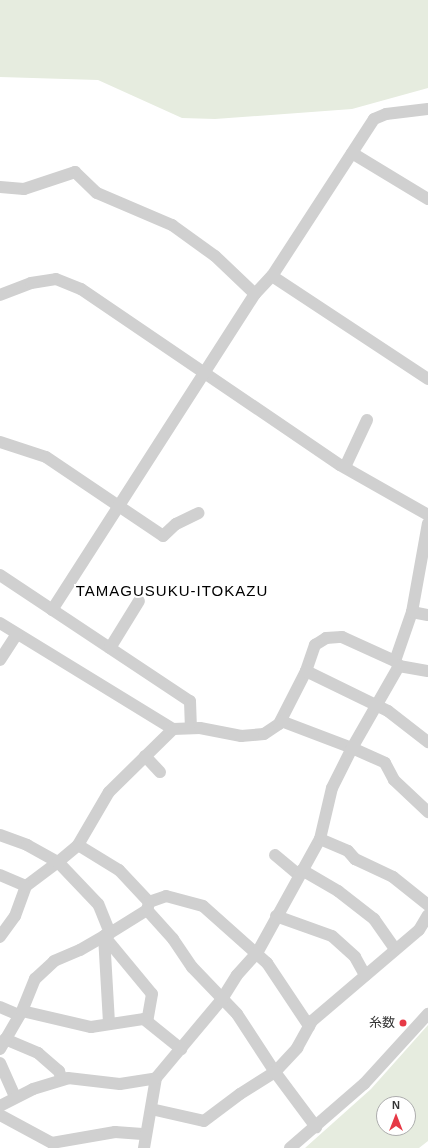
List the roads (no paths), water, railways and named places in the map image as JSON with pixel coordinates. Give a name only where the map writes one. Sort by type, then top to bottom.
[{"type":"street","points":[[52,610],[255,294],[272,276],[374,119],[386,114],[428,109]]},
{"type":"street","points":[[352,153],[428,199]]},
{"type":"street","points":[[0,187],[24,189],[75,172],[97,193],[172,225],[215,256],[255,294]]},
{"type":"street","points":[[272,276],[428,379]]},
{"type":"street","points":[[0,295],[31,282],[56,279],[81,289],[345,467],[428,515]]},
{"type":"street","points":[[345,467],[368,420]]},
{"type":"street","points":[[0,442],[46,457],[163,536],[176,524],[199,513]]},
{"type":"street","points":[[144,1148],[156,1078],[222,999],[237,975],[257,953],[276,916],[320,839],[332,788],[352,748],[378,705],[397,664],[412,612],[428,523]]},
{"type":"street","points":[[0,575],[190,701],[191,728]]},
{"type":"street","points":[[110,648],[139,601]]},
{"type":"street","points":[[412,612],[428,615]]},
{"type":"street","points":[[0,623],[173,729],[191,728],[249,736],[264,734],[281,721],[306,671],[315,645],[326,638],[342,637],[397,664],[428,671]]},
{"type":"street","points":[[0,660],[17,634]]},
{"type":"street","points":[[306,671],[378,705],[428,742]]},
{"type":"street","points":[[281,721],[352,748],[385,763],[394,780],[428,812]]},
{"type":"street","points":[[0,937],[15,916],[26,886],[78,845],[109,792],[173,729]]},
{"type":"street","points":[[145,756],[160,772]]},
{"type":"street","points":[[0,835],[27,845],[58,862],[98,904],[107,934],[109,1024]]},
{"type":"street","points":[[320,839],[348,851],[355,859],[393,877],[428,905]]},
{"type":"street","points":[[78,845],[119,870],[148,906],[192,966],[237,1014],[275,1072],[316,1126]]},
{"type":"street","points":[[275,855],[301,872],[338,891],[374,919],[396,949]]},
{"type":"street","points":[[0,875],[26,886]]},
{"type":"street","points":[[62,1080],[59,1071],[38,1052],[2,1044],[20,1013],[35,979],[54,961],[107,934],[148,906],[166,896],[203,906],[257,953],[278,978],[309,1026]]},
{"type":"street","points":[[151,1109],[204,1121],[275,1072],[297,1048],[309,1026],[365,974],[419,930],[428,915]]},
{"type":"street","points":[[276,916],[332,936],[355,957],[365,974]]},
{"type":"street","points":[[107,934],[152,994],[147,1021]]},
{"type":"street","points":[[0,1007],[20,1013],[91,1027],[144,1019],[181,1048]]},
{"type":"street","points":[[290,1148],[364,1084],[428,1014]]},
{"type":"street","points":[[0,1063],[15,1097]]},
{"type":"street","points":[[0,1106],[15,1097],[68,1078],[120,1084],[156,1078]]},
{"type":"street","points":[[0,1115],[51,1145],[115,1132],[146,1134]]},
{"type":"place","name":"糸数","points":[[403,1023]]},
{"type":"district","name":"TAMAGUSUKU-ITOKAZU","points":[[172,591]]}]
